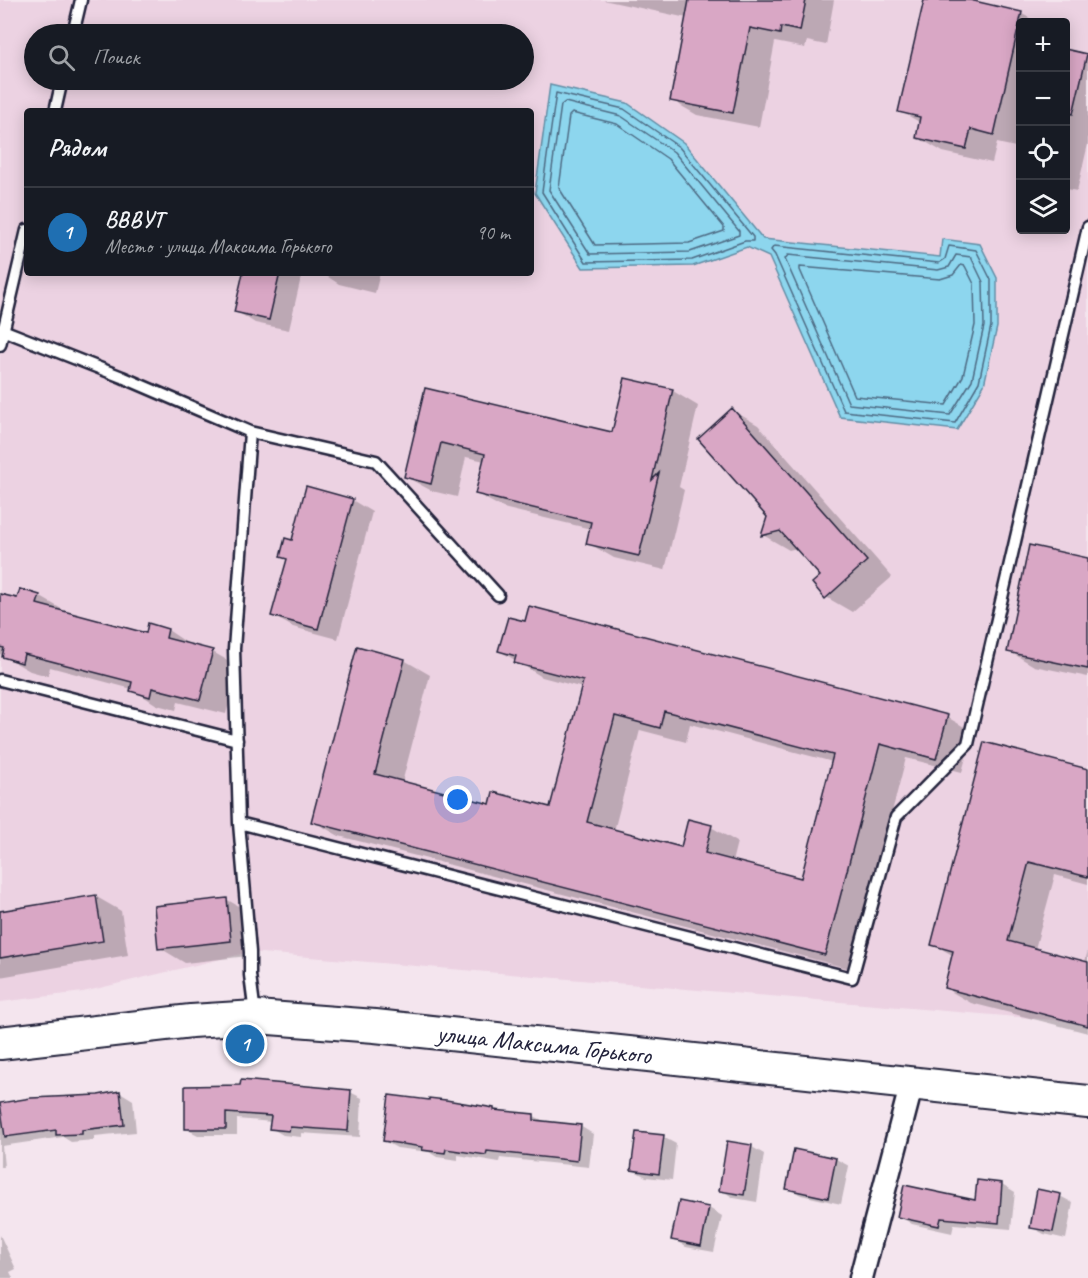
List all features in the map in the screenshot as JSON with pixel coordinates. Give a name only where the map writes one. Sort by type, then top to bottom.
[{"type":"main road","name":"улица Максима Горького","points":[[0,1043],[191,1021],[256,1017],[375,1026],[1088,1102]]},
{"type":"street","points":[[861,1278],[912,1083]]},
{"type":"lane","points":[[75,24],[81,0]]},
{"type":"lane","points":[[56,108],[60,90]]},
{"type":"lane","points":[[238,823],[852,978],[896,817],[968,744],[1088,227]]},
{"type":"lane","points":[[0,345],[24,242]]},
{"type":"lane","points":[[2,330],[122,377],[250,432],[376,461],[498,595]]},
{"type":"lane","points":[[250,432],[234,649],[238,823],[250,952],[250,975],[256,1017]]},
{"type":"lane","points":[[0,680],[237,740]]},
{"type":"shaded area","points":[[0,0],[1088,0],[1088,1023],[250,952],[83,992],[0,1002]]},
{"type":"water","points":[[550,85],[627,103],[684,143],[763,239],[940,257],[942,239],[980,244],[997,278],[997,327],[984,385],[957,430],[840,417],[769,257],[747,247],[693,266],[583,268],[535,193]]},
{"type":"building","points":[[689,0],[806,0],[800,31],[781,27],[780,34],[750,28],[733,113],[670,101]]},
{"type":"building","points":[[924,0],[970,0],[1022,12],[1021,18],[1016,18],[1016,38],[994,135],[971,129],[966,149],[916,138],[920,117],[898,112]]},
{"type":"building","points":[[1070,50],[1087,54],[1073,114],[1070,114]]},
{"type":"building","points":[[242,276],[279,276],[269,320],[234,312]]},
{"type":"building","points":[[625,378],[673,389],[652,480],[659,473],[639,556],[586,544],[591,522],[475,494],[485,454],[441,443],[431,484],[404,477],[425,388],[612,432]]},
{"type":"building","points":[[732,408],[867,561],[825,599],[812,583],[820,576],[780,531],[761,536],[767,517],[698,439]]},
{"type":"building","points":[[306,486],[353,499],[318,629],[271,616],[287,559],[280,557],[285,538],[292,540]]},
{"type":"building","points":[[1029,545],[1088,558],[1088,669],[1007,652]]},
{"type":"building","points":[[20,589],[40,595],[37,604],[146,633],[148,623],[168,629],[166,638],[213,650],[200,700],[152,688],[150,697],[130,691],[132,682],[24,654],[22,663],[2,657],[4,648],[0,647],[0,594],[17,598]]},
{"type":"building","points":[[529,606],[948,715],[936,759],[880,744],[825,955],[311,822],[357,646],[405,659],[375,774],[490,804],[493,792],[550,807],[583,681],[514,663],[516,656],[498,651],[508,617],[525,621]],"holes":[[[664,711],[833,755],[801,878],[705,853],[712,825],[688,819],[681,847],[587,822],[615,716],[660,728]]]},
{"type":"building","points":[[984,742],[1088,769],[1088,877],[1029,862],[1008,941],[1088,962],[1088,1026],[944,988],[953,951],[931,945]]},
{"type":"building","points":[[96,895],[103,941],[0,958],[0,911]]},
{"type":"building","points":[[227,898],[231,941],[158,949],[154,906]]},
{"type":"building","points":[[241,1080],[351,1090],[348,1131],[290,1127],[289,1131],[269,1129],[271,1116],[226,1113],[226,1129],[185,1129],[185,1086],[240,1085]]},
{"type":"building","points":[[120,1091],[124,1125],[82,1130],[82,1134],[56,1135],[56,1130],[5,1137],[0,1103],[31,1098],[98,1095]]},
{"type":"building","points":[[389,1095],[446,1100],[494,1108],[494,1110],[534,1114],[534,1120],[581,1125],[577,1161],[487,1151],[486,1155],[446,1149],[445,1153],[383,1141]]},
{"type":"building","points":[[636,1132],[664,1135],[659,1174],[631,1170]]},
{"type":"building","points":[[727,1141],[752,1145],[744,1195],[719,1191]]},
{"type":"building","points":[[794,1149],[836,1158],[828,1198],[786,1189]]},
{"type":"building","points":[[977,1180],[1002,1183],[999,1223],[941,1218],[939,1226],[897,1217],[904,1185],[975,1200]]},
{"type":"building","points":[[1037,1189],[1061,1194],[1053,1232],[1030,1228]]},
{"type":"building","points":[[679,1201],[709,1207],[701,1246],[671,1240]]},
{"type":"place","name":"ВВВУТ","points":[[245,1044]]}]
